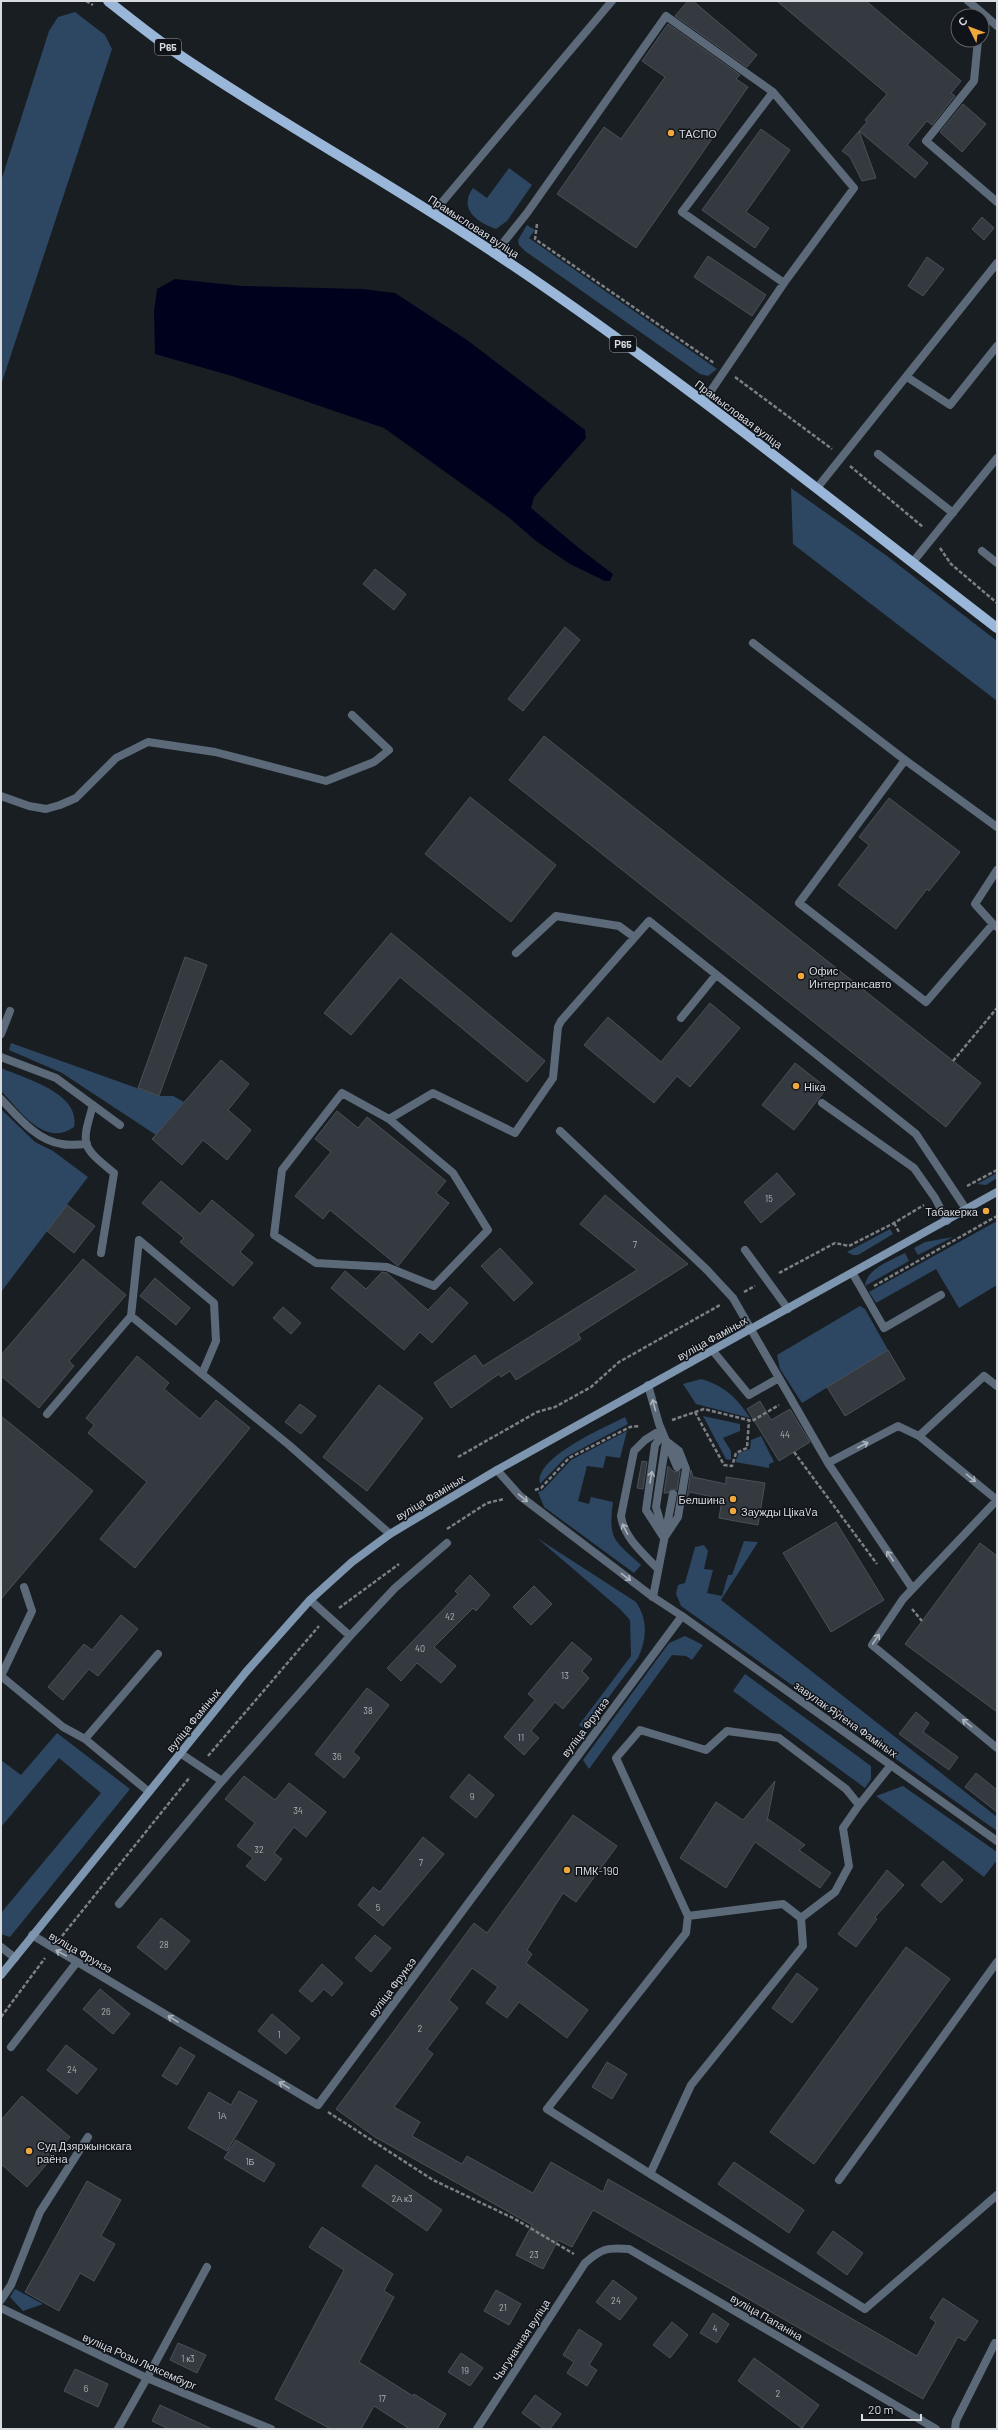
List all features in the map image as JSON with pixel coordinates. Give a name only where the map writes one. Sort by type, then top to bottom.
[{"type":"main road","name":"Прамысловая вуліца","points":[[108,1],[174,52],[230,89],[433,213],[495,253],[704,401],[997,628]]},
{"type":"main road","name":"вуліца Фаміных","points":[[1,1975],[180,1753],[310,1600],[352,1562],[390,1534],[497,1470],[648,1385],[853,1274],[997,1192]]},
{"type":"street","points":[[433,213],[612,1]]},
{"type":"street","points":[[495,253],[527,213],[666,16],[773,92],[854,188],[784,282],[704,401]]},
{"type":"street","points":[[977,48],[974,81],[926,141],[997,202]]},
{"type":"street","points":[[773,92],[682,212],[784,282]]},
{"type":"street","points":[[817,488],[997,263]]},
{"type":"street","points":[[907,377],[950,405],[997,346]]},
{"type":"street","points":[[878,454],[952,513]]},
{"type":"street","points":[[912,563],[997,458]]},
{"type":"street","points":[[982,551],[997,563]]},
{"type":"street","points":[[753,643],[905,760],[997,827]]},
{"type":"street","points":[[1,796],[30,806],[46,809],[60,805],[76,798],[116,758],[148,742],[215,752],[326,781],[374,762],[389,750],[352,715]]},
{"type":"street","points":[[905,760],[799,903],[926,1002],[995,925],[975,904],[997,870]]},
{"type":"street","points":[[516,953],[556,916],[619,926],[634,937]]},
{"type":"street","points":[[389,1119],[433,1093],[515,1133],[553,1078],[558,1028],[561,1021],[649,921],[916,1134],[966,1210]]},
{"type":"street","points":[[681,1018],[716,975]]},
{"type":"street","points":[[1,1034],[10,1010]]},
{"type":"street","points":[[1,1057],[56,1078],[120,1125]]},
{"type":"street","points":[[342,1093],[389,1119],[453,1173],[488,1230],[434,1286],[387,1267],[316,1264],[274,1235],[282,1170],[342,1093]]},
{"type":"street","points":[[1,1099],[25,1124],[43,1138],[62,1144],[87,1144]]},
{"type":"street","points":[[822,1103],[914,1168],[935,1198],[947,1221]]},
{"type":"street","points":[[93,1105],[85,1135],[90,1154],[114,1173],[101,1252]]},
{"type":"street","points":[[560,1131],[707,1270],[733,1298],[749,1330],[779,1378],[828,1463],[912,1588]]},
{"type":"street","points":[[47,1414],[131,1316],[138,1240],[214,1303],[216,1341],[202,1374]]},
{"type":"street","points":[[745,1250],[788,1309]]},
{"type":"street","points":[[853,1274],[884,1328],[940,1295]]},
{"type":"street","points":[[131,1316],[289,1445],[390,1534]]},
{"type":"street","points":[[713,1351],[749,1395],[779,1378]]},
{"type":"street","points":[[919,1436],[984,1376],[997,1386]]},
{"type":"street","points":[[648,1385],[662,1432],[677,1467]]},
{"type":"street","points":[[828,1463],[898,1426],[919,1436],[997,1500],[912,1588],[872,1646],[997,1748]]},
{"type":"street","points":[[662,1432],[656,1507],[664,1538]]},
{"type":"street","points":[[662,1432],[679,1451],[686,1469],[678,1517],[664,1538]]},
{"type":"street","points":[[658,1569],[631,1540],[622,1526],[621,1516],[634,1450],[644,1440],[662,1432]]},
{"type":"street","name":"завулак Яўгена Фаміных","points":[[497,1470],[520,1496],[653,1597],[682,1616],[997,1841]]},
{"type":"street","points":[[653,1597],[673,1494]]},
{"type":"street","points":[[119,1904],[222,1781],[350,1636],[395,1588],[447,1543]]},
{"type":"street","points":[[24,1587],[32,1611],[1,1676],[63,1727],[85,1739],[149,1792]]},
{"type":"street","points":[[310,1600],[350,1636]]},
{"type":"street","name":"вуліца Фрунзэ","points":[[32,1935],[318,2105],[682,1616]]},
{"type":"street","points":[[85,1739],[158,1654]]},
{"type":"street","points":[[859,1805],[846,1789],[779,1738],[727,1731],[706,1750],[640,1730],[616,1758],[688,1916],[686,1933],[547,2109],[865,2309],[997,2195]]},
{"type":"street","points":[[180,1753],[222,1781]]},
{"type":"street","points":[[801,1918],[835,1892],[849,1866],[843,1828],[859,1805],[891,1765]]},
{"type":"street","points":[[650,2174],[691,2085],[803,1946],[801,1918],[783,1904],[688,1916]]},
{"type":"street","points":[[1,1947],[15,1958]]},
{"type":"street","points":[[11,2047],[77,1962]]},
{"type":"street","points":[[839,2180],[997,1962]]},
{"type":"street","points":[[1,2300],[11,2285],[40,2212],[88,2137]]},
{"type":"street","name":"вуліца Папаніна","points":[[585,2263],[596,2253],[609,2248],[628,2249],[936,2429]]},
{"type":"street","name":"Чыгуначная вуліца","points":[[477,2429],[585,2263]]},
{"type":"street","points":[[118,2429],[207,2267]]},
{"type":"street","name":"вуліца Розы Люксембург","points":[[1,2308],[147,2378],[271,2429]]},
{"type":"street","points":[[955,2429],[956,2421],[995,2343]]},
{"type":"path","points":[[86,1],[93,6],[96,1]]},
{"type":"path","points":[[537,220],[535,238],[825,442],[841,458],[933,536],[951,564],[997,603]]},
{"type":"path","points":[[953,1061],[997,1008]]},
{"type":"path","points":[[458,1457],[537,1412],[555,1407],[591,1387],[619,1362],[767,1279],[835,1243],[849,1246],[894,1223],[935,1198]]},
{"type":"path","points":[[863,1292],[997,1216]]},
{"type":"path","points":[[662,1432],[695,1412],[704,1409],[752,1421],[790,1398]]},
{"type":"path","points":[[695,1412],[724,1465],[732,1466],[736,1453],[746,1448],[749,1420]]},
{"type":"path","points":[[794,1452],[879,1567]]},
{"type":"path","points":[[903,1599],[922,1620]]},
{"type":"path","points":[[318,2105],[433,2180],[515,2219],[568,2249],[585,2263]]},
{"type":"shaded area","points":[[75,12],[105,35],[112,49],[1,385],[1,181],[49,31],[58,17]]},
{"type":"shaded area","points":[[509,168],[532,185],[507,221],[496,229],[482,223],[472,214],[468,202],[469,196],[473,188],[487,198]]},
{"type":"shaded area","points":[[527,225],[535,230],[529,238],[717,369],[708,376],[700,374],[525,251],[519,245],[518,240]]},
{"type":"shaded area","points":[[175,279],[242,286],[362,289],[395,293],[467,340],[585,430],[586,438],[534,497],[531,508],[580,549],[613,574],[610,581],[605,581],[570,564],[536,541],[507,516],[384,428],[232,376],[155,354],[154,312],[157,289]]},
{"type":"shaded area","points":[[791,488],[887,556],[997,641],[997,701],[793,544]]},
{"type":"shaded area","points":[[11,1043],[159,1096],[173,1096],[184,1102],[156,1135],[62,1073],[9,1050]]},
{"type":"shaded area","points":[[1,1068],[50,1089],[61,1096],[69,1105],[74,1115],[74,1127],[63,1132],[53,1133],[43,1130],[25,1117],[1,1091]]},
{"type":"shaded area","points":[[1,1109],[35,1142],[53,1151],[88,1177],[1,1292]]},
{"type":"shaded area","points":[[997,1173],[997,1178],[986,1185],[977,1184]]},
{"type":"shaded area","points":[[997,1221],[997,1285],[959,1308],[936,1269],[876,1303],[869,1292]]},
{"type":"shaded area","points":[[890,1229],[893,1234],[858,1255],[853,1255],[847,1252]]},
{"type":"shaded area","points":[[953,1237],[918,1255],[914,1248],[925,1242]]},
{"type":"shaded area","points":[[905,1253],[909,1261],[865,1286],[870,1274],[886,1262]]},
{"type":"shaded area","points":[[860,1306],[865,1309],[888,1350],[802,1403],[780,1369],[777,1355]]},
{"type":"shaded area","points":[[701,1379],[724,1389],[740,1404],[750,1418],[696,1404],[683,1384]]},
{"type":"shaded area","points":[[703,1416],[740,1424],[740,1431],[723,1438],[731,1451],[731,1460],[726,1459]]},
{"type":"shaded area","points":[[625,1417],[628,1424],[566,1457],[540,1484],[541,1474],[548,1464],[559,1454],[573,1444]]},
{"type":"shaded area","points":[[627,1431],[620,1458],[606,1456],[603,1468],[587,1466],[578,1501],[589,1504],[591,1497],[613,1502],[611,1524],[615,1538],[619,1544],[641,1565],[634,1573],[544,1507],[538,1492],[543,1490],[571,1460]]},
{"type":"shaded area","points":[[761,1436],[774,1462],[769,1464],[769,1468],[735,1462],[739,1453],[750,1449],[751,1440]]},
{"type":"shaded area","points":[[537,1538],[636,1602],[643,1616],[645,1630],[643,1644],[638,1658],[585,1729],[579,1725],[631,1656],[630,1620],[620,1609]]},
{"type":"shaded area","points":[[744,1541],[758,1542],[721,1600],[997,1817],[997,1831],[681,1606],[676,1594],[678,1585],[685,1583],[695,1547],[704,1545],[708,1551],[704,1569],[713,1570],[707,1593],[722,1596],[728,1575],[732,1575]]},
{"type":"shaded area","points":[[685,1636],[703,1645],[692,1660],[686,1656],[672,1655],[589,1769],[583,1760],[669,1643]]},
{"type":"shaded area","points":[[745,1674],[871,1766],[871,1779],[865,1788],[733,1691]]},
{"type":"shaded area","points":[[57,1733],[130,1789],[10,1937],[1,1934],[1,1913],[101,1793],[59,1758],[1,1827],[1,1760],[21,1775]]},
{"type":"shaded area","points":[[903,1786],[997,1852],[997,1860],[984,1877],[876,1796]]},
{"type":"shaded area","points":[[15,2289],[43,2304],[23,2311],[10,2297]]},
{"type":"building","points":[[688,1],[693,1],[757,55],[747,67],[675,16]]},
{"type":"building","points":[[777,1],[866,1],[961,81],[951,93],[955,96],[932,125],[927,121],[907,145],[928,163],[915,178],[859,131],[867,122],[865,120],[887,94]]},
{"type":"building","name":"ТАСПО","points":[[668,24],[740,75],[736,79],[748,87],[636,248],[557,194],[604,127],[621,139],[665,77],[642,61]]},
{"type":"building","points":[[963,104],[986,124],[962,152],[940,132]]},
{"type":"building","points":[[761,129],[790,150],[746,212],[769,228],[755,248],[702,210]]},
{"type":"building","points":[[859,131],[876,178],[862,181],[850,157],[842,151]]},
{"type":"building","points":[[982,217],[994,228],[984,240],[972,229]]},
{"type":"building","points":[[708,256],[766,295],[752,316],[694,277]]},
{"type":"building","points":[[927,257],[944,269],[923,296],[908,286]]},
{"type":"building","points":[[375,569],[406,594],[394,610],[363,584]]},
{"type":"building","points":[[565,627],[580,640],[523,711],[508,699]]},
{"type":"building","name":"Офис Интертрансавто","points":[[544,736],[981,1083],[946,1127],[509,780]]},
{"type":"building","points":[[470,797],[556,865],[511,922],[425,854]]},
{"type":"building","points":[[889,798],[960,852],[929,891],[927,889],[896,929],[838,885],[869,845],[859,837]]},
{"type":"building","points":[[391,933],[545,1061],[527,1082],[400,977],[351,1035],[324,1013]]},
{"type":"building","points":[[185,957],[207,965],[159,1096],[138,1088]]},
{"type":"building","points":[[710,1003],[740,1028],[690,1087],[677,1076],[654,1103],[584,1045],[608,1017],[661,1062]]},
{"type":"building","points":[[221,1060],[249,1084],[228,1110],[251,1130],[227,1160],[203,1140],[182,1165],[152,1139]]},
{"type":"building","points":[[795,1063],[827,1088],[794,1130],[762,1105]]},
{"type":"building","points":[[337,1111],[358,1128],[367,1117],[446,1181],[436,1193],[449,1203],[398,1266],[330,1210],[323,1219],[295,1196],[331,1152],[315,1139]]},
{"type":"building","points":[[777,1173],[795,1194],[761,1223],[744,1202]]},
{"type":"building","points":[[161,1181],[200,1214],[212,1200],[254,1235],[240,1252],[253,1263],[233,1286],[180,1242],[184,1238],[142,1203]]},
{"type":"building","points":[[605,1195],[688,1264],[578,1334],[581,1339],[516,1380],[510,1371],[501,1377],[499,1374],[451,1408],[434,1383],[475,1355],[483,1366],[637,1270],[580,1224]]},
{"type":"building","points":[[67,1205],[95,1226],[74,1253],[47,1231]]},
{"type":"building","points":[[500,1248],[533,1283],[514,1301],[481,1266]]},
{"type":"building","points":[[83,1259],[126,1295],[69,1361],[74,1366],[39,1408],[1,1376],[1,1355]]},
{"type":"building","points":[[345,1271],[366,1289],[382,1272],[387,1273],[428,1310],[450,1287],[468,1303],[432,1343],[420,1332],[404,1350],[331,1288]]},
{"type":"building","points":[[155,1278],[190,1308],[176,1325],[140,1296]]},
{"type":"building","points":[[283,1307],[301,1323],[291,1334],[273,1318]]},
{"type":"building","points":[[888,1350],[905,1379],[845,1416],[827,1387]]},
{"type":"building","points":[[137,1356],[169,1383],[164,1389],[200,1419],[216,1400],[250,1428],[135,1568],[100,1539],[147,1482],[88,1433],[94,1425],[86,1418]]},
{"type":"building","points":[[379,1385],[423,1418],[367,1491],[323,1457]]},
{"type":"building","points":[[760,1401],[771,1420],[790,1409],[810,1442],[779,1461],[747,1409]]},
{"type":"building","points":[[300,1404],[316,1416],[301,1434],[285,1422]]},
{"type":"building","points":[[1,1416],[93,1491],[1,1599]]},
{"type":"building","points":[[642,1461],[647,1462],[643,1489],[637,1488]]},
{"type":"building","points":[[668,1466],[674,1472],[680,1471],[677,1490],[672,1489],[668,1493],[664,1493]]},
{"type":"building","points":[[691,1470],[693,1477],[726,1484],[726,1477],[765,1483],[758,1525],[719,1518],[722,1499],[690,1492],[687,1497]]},
{"type":"building","points":[[836,1522],[884,1600],[831,1632],[783,1553]]},
{"type":"building","points":[[980,1543],[997,1556],[997,1712],[905,1644]]},
{"type":"building","points":[[470,1575],[490,1595],[476,1611],[473,1608],[434,1647],[456,1666],[441,1683],[417,1663],[401,1681],[387,1668],[458,1594],[455,1591]]},
{"type":"building","points":[[534,1586],[552,1604],[531,1625],[513,1607]]},
{"type":"building","points":[[121,1615],[138,1629],[98,1676],[89,1669],[63,1700],[48,1687],[84,1644],[92,1650]]},
{"type":"building","points":[[572,1642],[592,1659],[582,1671],[589,1678],[563,1709],[555,1702],[531,1731],[539,1738],[524,1755],[504,1737],[535,1700],[528,1694]]},
{"type":"building","points":[[367,1688],[389,1705],[353,1752],[360,1758],[344,1778],[315,1754]]},
{"type":"building","points":[[916,1712],[929,1723],[923,1732],[958,1757],[949,1770],[899,1734]]},
{"type":"building","points":[[976,1773],[997,1790],[997,1812],[965,1787]]},
{"type":"building","points":[[469,1774],[494,1795],[476,1818],[450,1797]]},
{"type":"building","points":[[244,1776],[275,1800],[289,1783],[326,1812],[306,1837],[294,1827],[274,1853],[282,1859],[265,1881],[246,1866],[253,1858],[237,1846],[255,1823],[225,1799]]},
{"type":"building","points":[[775,1781],[767,1821],[768,1819],[805,1845],[799,1850],[831,1873],[820,1888],[755,1842],[726,1888],[680,1858],[716,1802],[743,1820]]},
{"type":"building","points":[[573,1815],[617,1846],[576,1902],[563,1893],[527,1950],[532,1954],[526,1963],[588,2010],[567,2038],[519,2002],[507,2018],[486,2003],[498,1987],[472,1968],[449,2000],[458,2008],[427,2049],[433,2054],[394,2107],[420,2122],[412,2136],[462,2164],[467,2156],[533,2193],[551,2162],[603,2192],[608,2179],[917,2356],[936,2322],[930,2318],[943,2298],[978,2321],[965,2341],[958,2337],[923,2399],[593,2210],[572,2247],[558,2240],[543,2269],[516,2255],[532,2225],[375,2137],[336,2109],[474,1923],[487,1933]]},
{"type":"building","points":[[423,1837],[444,1854],[383,1926],[358,1905],[373,1887],[380,1892]]},
{"type":"building","points":[[943,1861],[963,1880],[941,1903],[921,1885]]},
{"type":"building","points":[[887,1870],[904,1885],[875,1917],[877,1919],[856,1947],[838,1934]]},
{"type":"building","points":[[161,1918],[190,1941],[166,1970],[137,1947]]},
{"type":"building","points":[[375,1935],[391,1948],[371,1972],[355,1958]]},
{"type":"building","points":[[906,1947],[950,1979],[814,2164],[770,2132]]},
{"type":"building","points":[[322,1964],[343,1983],[332,1996],[324,1989],[312,2002],[299,1991]]},
{"type":"building","points":[[797,1973],[818,1989],[792,2023],[772,2008]]},
{"type":"building","points":[[100,1989],[130,2014],[113,2034],[83,2009]]},
{"type":"building","points":[[272,2014],[300,2038],[286,2054],[258,2031]]},
{"type":"building","points":[[66,2045],[97,2069],[77,2094],[47,2070]]},
{"type":"building","points":[[180,2047],[195,2056],[177,2085],[162,2076]]},
{"type":"building","points":[[607,2062],[627,2074],[612,2099],[592,2087]]},
{"type":"building","points":[[239,2091],[257,2101],[227,2151],[188,2128],[209,2092],[231,2105]]},
{"type":"building","name":"Суд Дзяржынскага раёна","points":[[22,2096],[70,2137],[27,2187],[1,2164],[1,2120]]},
{"type":"building","points":[[236,2140],[275,2164],[264,2182],[224,2158]]},
{"type":"building","points":[[734,2162],[804,2210],[789,2233],[718,2184]]},
{"type":"building","points":[[376,2165],[442,2210],[427,2231],[362,2186]]},
{"type":"building","points":[[87,2181],[121,2200],[101,2236],[115,2244],[94,2281],[80,2273],[59,2311],[25,2292]]},
{"type":"building","points":[[322,2227],[393,2274],[384,2291],[394,2297],[359,2362],[413,2396],[414,2394],[446,2414],[437,2429],[410,2429],[374,2406],[361,2429],[331,2429],[275,2399],[344,2270],[309,2247]]},
{"type":"building","points":[[833,2231],[863,2253],[847,2275],[817,2253]]},
{"type":"building","points":[[613,2280],[637,2298],[620,2320],[596,2302]]},
{"type":"building","points":[[496,2290],[521,2304],[509,2325],[484,2311]]},
{"type":"building","points":[[713,2313],[729,2324],[717,2343],[700,2333]]},
{"type":"building","points":[[672,2322],[688,2335],[670,2358],[653,2345]]},
{"type":"building","points":[[579,2329],[602,2344],[589,2365],[597,2370],[587,2386],[567,2373],[574,2362],[563,2355]]},
{"type":"building","points":[[178,2343],[206,2355],[197,2373],[170,2360]]},
{"type":"building","points":[[461,2353],[483,2368],[470,2386],[448,2372]]},
{"type":"building","points":[[754,2358],[819,2405],[802,2428],[738,2381]]},
{"type":"building","points":[[75,2369],[108,2384],[98,2407],[64,2391]]},
{"type":"building","points":[[535,2395],[561,2414],[550,2429],[544,2429],[522,2413]]},
{"type":"building","points":[[160,2405],[212,2429],[169,2429],[152,2421]]},
{"type":"place","name":"ТАСПО","points":[[671,133]]},
{"type":"place","name":"Офис Интертрансавто","points":[[801,976]]},
{"type":"place","name":"Ніка","points":[[796,1086]]},
{"type":"place","name":"Табакерка","points":[[986,1211]]},
{"type":"place","name":"Белшина","points":[[733,1499]]},
{"type":"place","name":"Заужды ЦікаVа","points":[[733,1511]]},
{"type":"place","name":"ПМК-190","points":[[567,1870]]},
{"type":"place","name":"Суд Дзяржынскага раёна","points":[[29,2151]]}]
